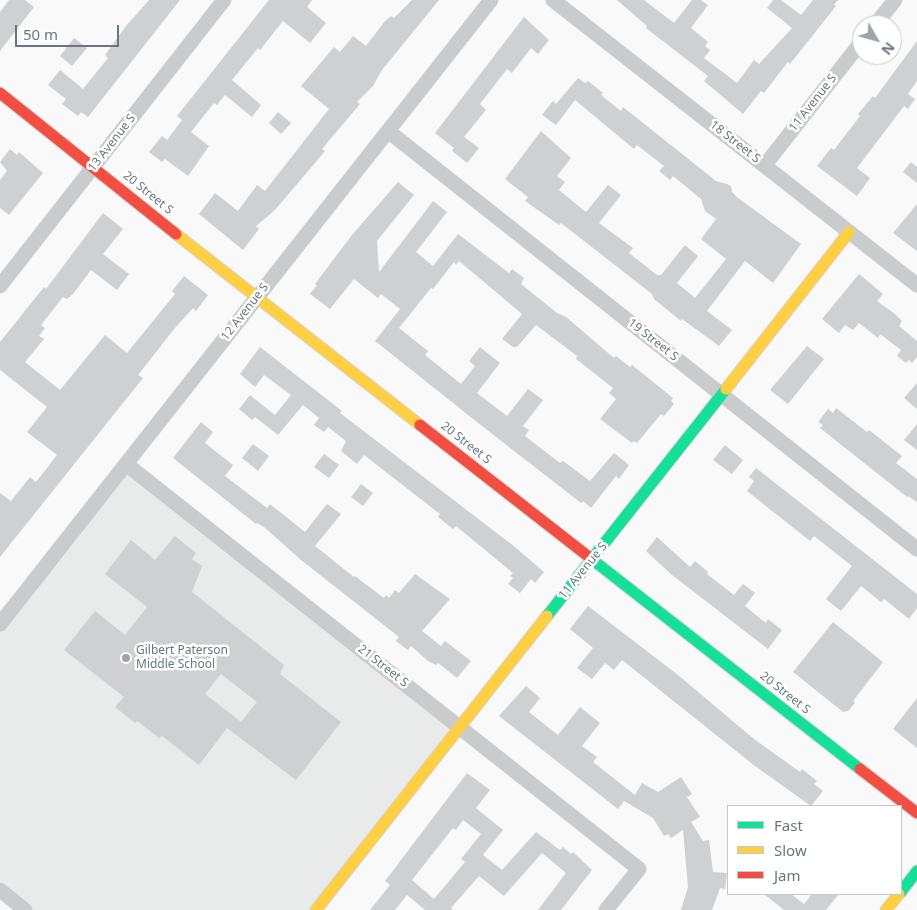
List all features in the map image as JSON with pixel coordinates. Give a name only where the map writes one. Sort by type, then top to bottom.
[{"type":"street","name":"13 Avenue S","points":[[0,286],[224,0]]},
{"type":"street","name":"12 Avenue S","points":[[0,624],[491,0]]},
{"type":"street","name":"18 Street S","points":[[553,0],[917,285]]},
{"type":"street","points":[[882,15],[890,2]]},
{"type":"street","name":"11 Avenue S","points":[[765,165],[852,55]]},
{"type":"street","name":"20 Street S","points":[[0,93],[256,297],[917,813]]},
{"type":"street","name":"19 Street S","points":[[388,131],[917,549]]},
{"type":"street","name":"11 Avenue S","points":[[316,910],[461,728],[849,232]]},
{"type":"street","name":"21 Street S","points":[[126,464],[639,869],[606,910]]},
{"type":"street","points":[[902,890],[917,871]]},
{"type":"street","points":[[0,890],[25,910]]},
{"type":"street","points":[[886,910],[898,895]]},
{"type":"shaded area","points":[[126,464],[461,727],[316,910],[25,910],[0,890],[0,624]]},
{"type":"building","points":[[9,0],[25,0],[34,7],[0,51],[0,12]]},
{"type":"building","points":[[149,0],[180,0],[88,117],[81,112],[78,116],[62,104],[66,99],[48,85],[60,70],[83,89],[108,58],[105,55],[126,26]]},
{"type":"building","points":[[269,0],[312,0],[307,7],[326,23],[310,43],[283,21],[260,50],[258,48],[232,80],[261,105],[252,117],[225,95],[217,105],[214,103],[191,132],[209,146],[188,176],[165,159],[162,162],[149,152],[162,136],[167,140],[182,120],[177,116]]},
{"type":"building","points":[[412,0],[439,0],[382,70],[373,86],[357,102],[360,104],[322,149],[325,151],[274,211],[256,226],[259,229],[243,250],[199,214],[215,193],[238,211],[257,185],[265,191],[329,109],[301,86],[334,47],[340,52],[353,36],[366,46],[385,21],[391,16],[394,18]]},
{"type":"building","points":[[617,0],[644,0],[674,23],[692,0],[701,0],[708,5],[691,28],[708,42],[705,46],[710,50],[704,58],[737,83],[754,60],[759,64],[792,28],[767,8],[773,0],[781,0],[801,15],[813,0],[838,0],[834,5],[836,6],[790,64],[788,62],[764,93],[761,91],[743,114],[704,81],[708,76],[646,28],[647,26]]},
{"type":"building","points":[[524,17],[549,40],[538,54],[531,48],[512,73],[507,69],[480,104],[486,110],[464,137],[479,148],[467,163],[452,151],[454,148],[435,133]]},
{"type":"building","points":[[74,38],[87,48],[72,66],[60,56]]},
{"type":"building","points":[[917,41],[917,81],[908,94],[915,99],[908,109],[904,106],[857,168],[870,178],[857,196],[817,166],[831,148],[834,150],[860,116],[858,114],[873,96],[875,98],[899,65],[902,65],[902,61]]},
{"type":"building","points":[[578,78],[585,83],[588,81],[603,93],[601,95],[621,111],[623,107],[716,181],[731,186],[732,192],[738,198],[801,244],[773,283],[745,261],[707,311],[732,330],[719,346],[682,319],[681,321],[654,299],[652,294],[561,223],[559,225],[525,201],[528,197],[505,179],[541,131],[571,158],[557,176],[565,182],[559,190],[586,212],[608,185],[621,195],[599,223],[633,248],[629,253],[657,275],[661,275],[685,245],[698,256],[677,283],[695,298],[726,259],[701,239],[716,219],[705,211],[701,199],[673,176],[670,180],[659,171],[664,166],[637,145],[634,149],[575,100],[556,125],[542,115],[553,101],[556,104]]},
{"type":"building","points":[[278,112],[291,123],[281,134],[269,123]]},
{"type":"building","points":[[10,149],[17,155],[19,152],[43,173],[9,215],[0,208],[0,180],[7,171],[0,162]]},
{"type":"building","points":[[911,162],[917,167],[917,183],[903,172]]},
{"type":"building","points":[[398,182],[414,195],[377,241],[379,272],[433,201],[447,212],[416,252],[433,266],[458,234],[509,273],[512,269],[524,278],[521,284],[557,313],[566,317],[614,358],[616,356],[630,367],[632,365],[673,398],[671,401],[674,404],[664,416],[661,414],[637,443],[634,441],[632,443],[600,419],[616,399],[609,393],[613,388],[576,359],[577,356],[536,325],[517,347],[513,347],[502,339],[522,314],[459,261],[456,265],[454,262],[399,328],[428,351],[425,355],[461,384],[475,366],[469,361],[480,347],[500,363],[477,393],[507,416],[528,389],[543,400],[523,426],[529,430],[525,436],[560,463],[563,461],[590,481],[614,453],[629,465],[619,479],[616,476],[591,508],[583,501],[581,503],[375,341],[400,309],[381,294],[378,298],[354,279],[330,309],[310,294],[317,285],[315,284],[352,235]]},
{"type":"building","points":[[917,204],[917,251],[893,233]]},
{"type":"building","points":[[103,213],[123,229],[103,254],[129,274],[117,290],[91,270],[73,294],[67,299],[63,297],[41,325],[45,328],[39,336],[44,339],[25,362],[60,390],[105,335],[127,353],[175,294],[172,291],[184,276],[208,295],[196,311],[193,308],[175,328],[138,375],[143,378],[0,557],[0,493],[11,501],[30,477],[36,482],[57,455],[27,432],[47,407],[0,370],[0,342],[44,287],[46,289]]},
{"type":"building","points":[[859,274],[883,294],[877,301],[902,321],[899,326],[917,341],[917,357],[912,363],[909,360],[906,363],[897,356],[901,350],[880,334],[878,338],[859,323],[853,330],[845,325],[839,333],[822,319]]},
{"type":"building","points":[[807,346],[824,359],[788,404],[770,390]]},
{"type":"building","points":[[260,347],[342,411],[340,413],[515,547],[544,572],[535,583],[531,579],[520,593],[508,584],[513,578],[510,576],[513,573],[456,526],[453,529],[438,517],[440,514],[364,455],[357,464],[341,451],[346,441],[328,427],[324,432],[314,425],[319,418],[303,405],[278,435],[255,417],[252,420],[239,409],[250,395],[275,415],[291,395],[264,375],[255,387],[240,374]]},
{"type":"building","points":[[917,383],[917,409],[904,398]]},
{"type":"building","points":[[836,408],[867,432],[869,430],[902,456],[896,463],[917,479],[917,502],[907,497],[820,428],[823,425],[818,422],[828,409],[833,413]]},
{"type":"building","points":[[201,422],[213,432],[205,443],[233,465],[225,476],[267,508],[270,504],[305,532],[327,504],[341,514],[315,546],[354,577],[384,598],[386,595],[389,598],[395,590],[399,593],[415,574],[450,599],[422,631],[441,646],[445,641],[471,661],[457,678],[438,663],[436,665],[428,661],[411,646],[408,650],[396,641],[399,637],[301,560],[264,527],[256,524],[173,458]]},
{"type":"building","points":[[917,424],[917,450],[904,440]]},
{"type":"building","points":[[253,444],[269,456],[258,471],[242,458]]},
{"type":"building","points":[[725,445],[743,460],[732,474],[713,460]]},
{"type":"building","points":[[324,454],[339,465],[329,478],[314,467]]},
{"type":"building","points":[[756,468],[917,594],[917,608],[909,619],[884,599],[881,602],[861,586],[841,611],[826,599],[852,566],[814,536],[810,541],[747,491],[754,481],[749,477]]},
{"type":"building","points":[[361,484],[373,493],[363,506],[351,497]]},
{"type":"building","name":"Gilbert Paterson Middle School","points":[[175,536],[196,553],[192,559],[202,566],[192,592],[284,665],[280,674],[341,722],[296,780],[227,728],[199,765],[162,736],[159,738],[137,721],[135,723],[115,707],[124,697],[64,650],[95,611],[125,635],[147,607],[105,574],[131,540],[155,560]],"holes":[[[221,674],[257,702],[241,722],[205,694]]]},
{"type":"building","points":[[657,537],[690,567],[695,561],[708,572],[707,574],[734,595],[743,584],[755,593],[745,606],[766,623],[768,619],[782,630],[768,649],[672,575],[646,551]]},
{"type":"building","points":[[588,606],[678,675],[754,739],[800,772],[802,769],[817,781],[814,784],[823,791],[812,805],[810,805],[755,766],[622,660],[614,670],[605,663],[592,679],[577,668],[593,648],[570,629]]},
{"type":"building","points":[[833,622],[883,662],[853,701],[855,703],[848,711],[843,712],[793,672]]},
{"type":"building","points":[[526,686],[540,698],[529,712],[558,735],[580,707],[600,723],[582,746],[597,757],[593,762],[635,795],[642,783],[658,792],[681,777],[692,794],[687,797],[700,817],[691,822],[703,841],[709,840],[713,872],[727,873],[725,889],[720,888],[712,910],[681,910],[688,887],[683,830],[671,838],[668,834],[664,836],[653,818],[624,801],[618,809],[499,716]]},
{"type":"building","points":[[917,698],[917,748],[893,729]]},
{"type":"building","points":[[467,773],[490,790],[476,808],[503,830],[483,855],[502,870],[536,832],[560,850],[563,847],[571,854],[573,852],[592,870],[561,910],[538,910],[566,873],[542,853],[504,896],[479,876],[451,908],[453,910],[425,910],[407,895],[395,910],[370,910],[390,885],[385,881]],"holes":[[[463,820],[481,834],[461,859],[465,862],[434,899],[412,880],[453,828],[456,830]]]},
{"type":"building","points":[[765,895],[792,895],[804,904],[811,895],[838,895],[826,910],[784,910]]},
{"type":"traffic: fast","points":[[547,616],[726,389]]},
{"type":"traffic: fast","points":[[589,557],[860,769]]},
{"type":"traffic: fast","points":[[902,891],[917,871]]},
{"type":"traffic: slow","points":[[726,389],[849,232]]},
{"type":"traffic: slow","points":[[176,234],[420,425]]},
{"type":"traffic: slow","points":[[316,910],[547,616]]},
{"type":"traffic: slow","points":[[886,910],[898,895]]},
{"type":"traffic: jam","points":[[0,93],[176,234]]},
{"type":"traffic: jam","points":[[420,425],[589,557]]},
{"type":"traffic: jam","points":[[860,769],[917,813]]},
{"type":"place","name":"Gilbert Paterson Middle School","points":[[126,658]]}]
